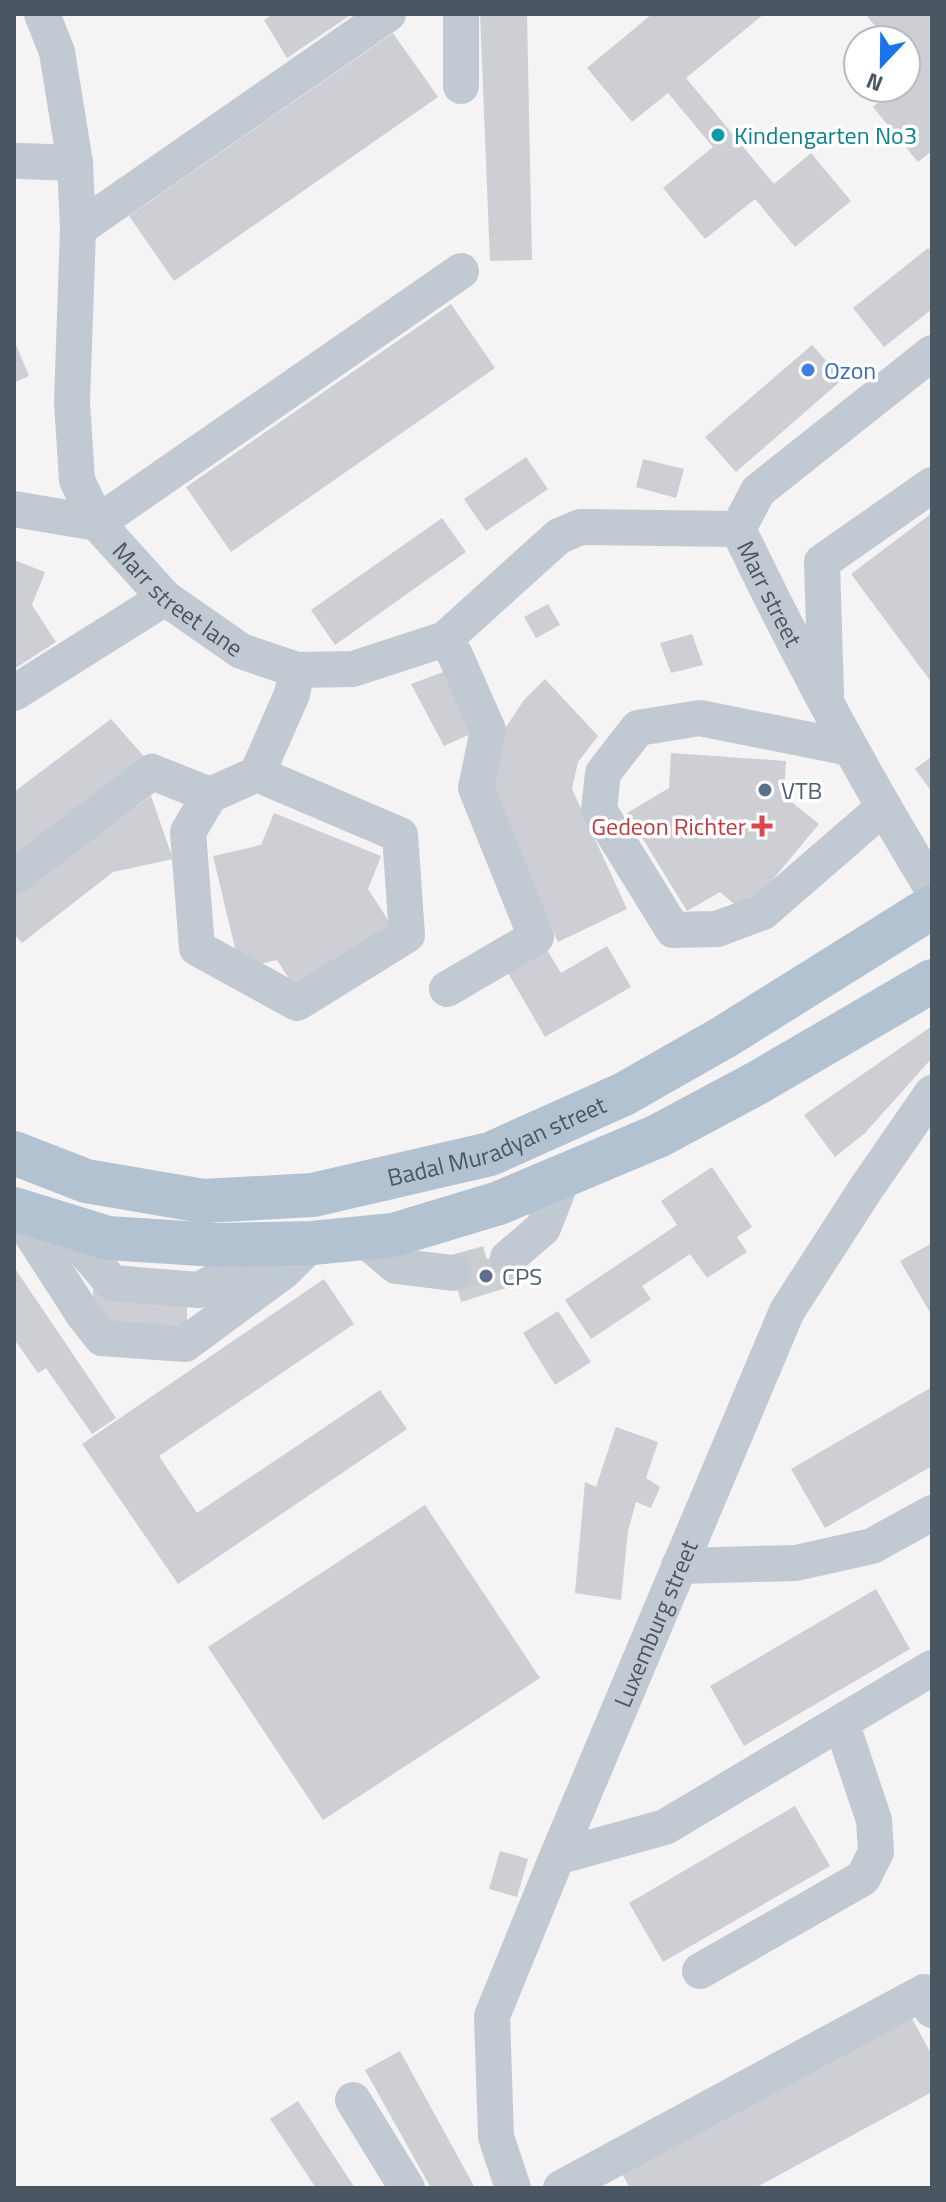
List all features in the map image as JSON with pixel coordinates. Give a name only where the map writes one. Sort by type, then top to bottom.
[{"type":"main road","name":"Badal Muradyan street","points":[[14,1153],[86,1181],[203,1201],[313,1195],[490,1154],[624,1094],[724,1037],[932,907]]},
{"type":"main road","points":[[15,1210],[108,1238],[217,1245],[312,1243],[393,1235],[499,1203],[658,1136],[757,1083],[932,981]]},
{"type":"street","name":"Marr street lane","points":[[42,14],[57,52],[75,163],[78,229],[72,402],[77,480],[97,523],[165,598],[241,651],[297,670],[353,669],[445,639],[559,536],[581,527],[738,529]]},
{"type":"street","points":[[78,229],[388,14]]},
{"type":"street","points":[[461,14],[461,86]]},
{"type":"street","points":[[16,162],[75,163]]},
{"type":"street","points":[[14,509],[97,523],[461,271]]},
{"type":"street","name":"Marr street","points":[[932,353],[758,491],[738,529],[793,643],[932,888]]},
{"type":"street","points":[[826,701],[822,562],[932,485]]},
{"type":"street","points":[[14,693],[165,598]]},
{"type":"street","points":[[445,639],[488,730],[476,788],[536,937],[447,989]]},
{"type":"street","points":[[257,774],[400,835],[407,935],[297,1003],[197,948],[188,832],[210,795],[257,774],[292,694],[297,670]]},
{"type":"street","points":[[850,748],[700,718],[638,728],[603,773],[599,810],[673,930],[702,930],[717,929],[763,912],[884,807]]},
{"type":"street","points":[[14,877],[152,772],[210,795]]},
{"type":"street","name":"Luxemburg street","points":[[513,2188],[496,2137],[492,2016],[787,1311],[932,1093]]},
{"type":"street","points":[[508,1258],[543,1228],[563,1177]]},
{"type":"street","points":[[15,1210],[102,1338],[185,1344],[284,1271],[312,1243]]},
{"type":"street","points":[[363,1238],[396,1266],[453,1273]]},
{"type":"street","points":[[679,1566],[796,1563],[872,1546],[932,1513]]},
{"type":"street","points":[[557,1857],[665,1827],[932,1668]]},
{"type":"street","points":[[700,1971],[863,1878],[876,1852],[874,1820],[841,1722]]},
{"type":"street","points":[[561,2188],[924,1992],[932,2010]]},
{"type":"street","points":[[353,2100],[407,2188]]},
{"type":"building","points":[[273,14],[352,14],[287,58],[264,20]]},
{"type":"building","points":[[480,14],[527,14],[532,260],[490,261]]},
{"type":"building","name":"Kindengarten No3","points":[[652,14],[764,14],[686,78],[774,184],[811,153],[851,201],[795,247],[755,199],[705,239],[663,188],[713,147],[668,93],[632,122],[587,68]]},
{"type":"building","name":"Kindengarten No3","points":[[865,14],[932,14],[932,151],[918,162],[873,107],[876,104],[922,104],[922,24],[873,24]]},
{"type":"building","points":[[393,33],[438,97],[174,281],[129,216]]},
{"type":"building","points":[[928,248],[932,252],[932,309],[884,347],[853,308]]},
{"type":"building","points":[[451,304],[495,368],[231,552],[186,487]]},
{"type":"building","points":[[14,340],[29,376],[14,383]]},
{"type":"building","points":[[812,345],[843,379],[736,472],[705,437]]},
{"type":"building","points":[[526,457],[548,489],[486,531],[464,499]]},
{"type":"building","points":[[643,459],[684,469],[676,498],[636,487]]},
{"type":"building","points":[[932,513],[932,683],[851,574]]},
{"type":"building","points":[[442,518],[466,552],[335,645],[311,610]]},
{"type":"building","points":[[14,560],[45,572],[32,605],[56,642],[14,669]]},
{"type":"building","points":[[548,604],[560,625],[536,638],[524,617]]},
{"type":"building","points":[[692,634],[703,665],[671,673],[660,643]]},
{"type":"building","points":[[446,671],[477,731],[444,746],[411,684]]},
{"type":"building","points":[[545,679],[598,736],[578,762],[572,789],[627,909],[558,942],[502,817],[492,777],[494,757],[506,727],[524,700]]},
{"type":"building","points":[[111,719],[148,761],[14,863],[14,792]]},
{"type":"building","points":[[671,753],[786,761],[784,796],[819,824],[745,913],[720,892],[687,911],[627,813],[669,788]]},
{"type":"building","points":[[932,756],[932,792],[915,769]]},
{"type":"building","points":[[151,796],[173,859],[113,872],[22,943],[14,934],[14,896]]},
{"type":"building","points":[[274,813],[381,856],[368,889],[392,926],[295,988],[277,960],[240,969],[213,856],[261,845]]},
{"type":"building","points":[[607,946],[631,987],[545,1037],[508,973],[547,950],[561,973]]},
{"type":"building","points":[[932,1026],[932,1058],[865,1133],[835,1157],[804,1115]]},
{"type":"building","points":[[712,1167],[752,1227],[737,1237],[747,1252],[707,1278],[690,1254],[642,1286],[651,1299],[591,1339],[565,1300],[677,1225],[661,1201]]},
{"type":"building","points":[[932,1243],[932,1316],[900,1261]]},
{"type":"building","points":[[507,1253],[516,1285],[461,1302],[452,1269]]},
{"type":"building","points":[[14,1267],[116,1418],[92,1434],[46,1368],[38,1373],[14,1339]]},
{"type":"building","points":[[324,1279],[354,1324],[159,1456],[197,1513],[380,1390],[407,1429],[178,1584],[82,1444]]},
{"type":"building","points":[[187,1289],[187,1325],[93,1325],[93,1290]]},
{"type":"building","points":[[558,1311],[591,1362],[555,1385],[523,1333]]},
{"type":"building","points":[[932,1387],[932,1466],[825,1528],[791,1469]]},
{"type":"building","points":[[616,1427],[658,1442],[646,1478],[660,1487],[651,1508],[636,1502],[628,1531],[621,1600],[575,1593],[585,1482],[596,1487]]},
{"type":"building","points":[[425,1505],[540,1678],[323,1820],[208,1647]]},
{"type":"building","points":[[876,1589],[910,1649],[744,1746],[710,1686]]},
{"type":"building","points":[[795,1806],[830,1866],[663,1962],[629,1903]]},
{"type":"building","points":[[500,1851],[528,1859],[517,1897],[489,1889]]},
{"type":"building","points":[[910,2015],[932,2055],[932,2092],[755,2188],[630,2188],[621,2172]]},
{"type":"building","points":[[400,2051],[475,2188],[431,2188],[365,2070]]},
{"type":"building","points":[[298,2101],[355,2188],[316,2188],[270,2119]]},
{"type":"tunnel","points":[[453,1273],[508,1258]]},
{"type":"place","name":"Kindengarten No3","points":[[718,135]]},
{"type":"place","name":"Ozon","points":[[808,370]]},
{"type":"place","name":"VTB","points":[[765,790]]},
{"type":"place","name":"Gedeon Richter","points":[[762,826]]},
{"type":"place","name":"CPS","points":[[486,1276]]}]
